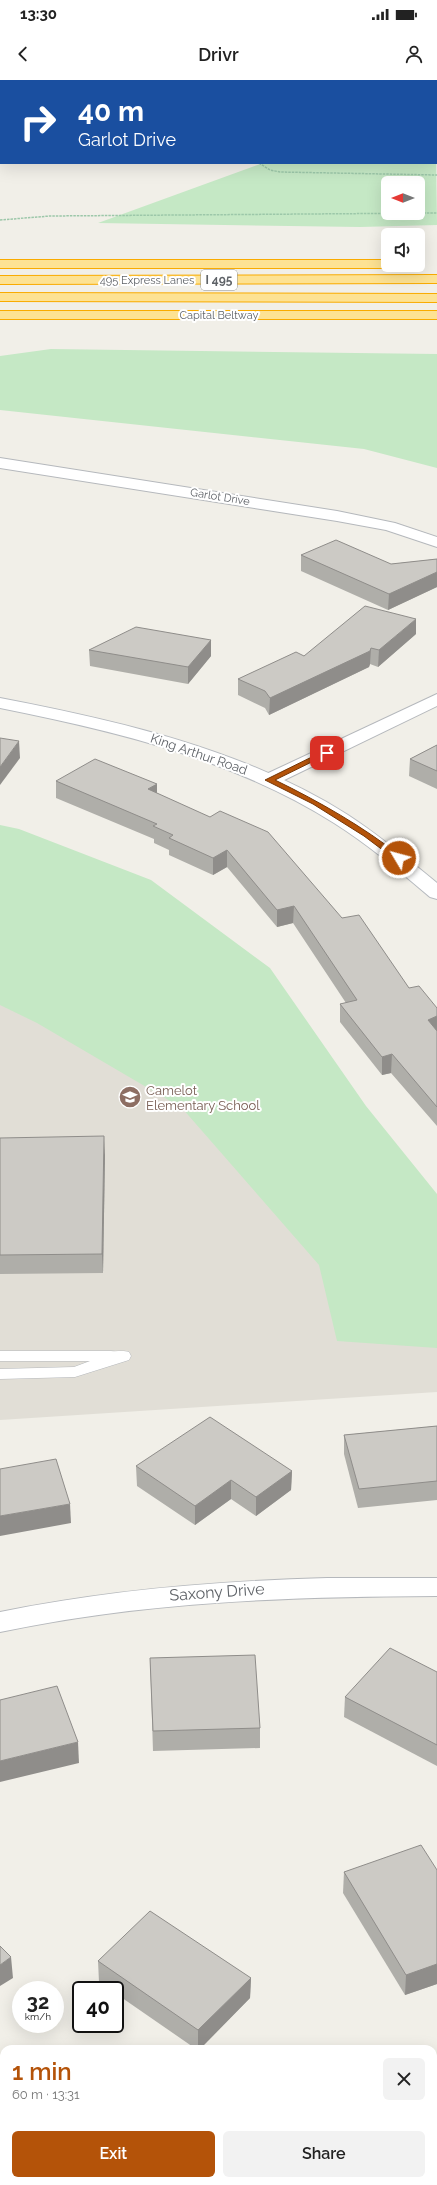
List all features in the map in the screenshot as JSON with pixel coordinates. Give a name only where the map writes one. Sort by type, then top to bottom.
[{"type":"highway","name":"I 495","points":[[0,264],[381,264]]},
{"type":"highway","name":"495 Express Lanes","points":[[0,280],[437,279]]},
{"type":"highway","name":"495 Express Lanes","points":[[0,297],[437,298]]},
{"type":"highway","name":"Capital Beltway","points":[[0,316],[437,315]]},
{"type":"street","name":"Garlot Drive","points":[[0,463],[337,516],[389,526],[437,542]]},
{"type":"street","points":[[269,780],[437,699]]},
{"type":"street","name":"King Arthur Road","points":[[0,703],[94,721],[153,737],[218,759],[269,780],[316,803],[367,834],[409,866],[437,893]]},
{"type":"street","name":"Saxony Drive","points":[[0,1622],[52,1611],[192,1592],[307,1587],[437,1587]]},
{"type":"lane","points":[[0,1356],[123,1356],[75,1372],[0,1374]]},
{"type":"path","points":[[261,164],[270,170],[280,172],[437,175]]},
{"type":"path","points":[[0,220],[50,216],[437,214]]},
{"type":"shaded area","name":"Camelot Elementary School","points":[[0,875],[437,1302],[437,1392],[0,1420]]},
{"type":"green space","points":[[260,164],[436,164],[437,225],[360,227],[98,223]]},
{"type":"green space","points":[[51,349],[437,354],[437,468],[364,449],[0,410],[0,356]]},
{"type":"green space","points":[[0,825],[19,829],[151,880],[270,968],[366,1106],[437,1194],[437,1348],[337,1341],[319,1265],[182,1108],[37,1023],[0,1005]]},
{"type":"building","points":[[336,540],[391,564],[437,559],[437,572],[389,594],[301,555]]},
{"type":"building","points":[[365,606],[416,619],[379,650],[371,648],[370,651],[270,698],[265,691],[238,679],[296,652],[304,656]]},
{"type":"building","points":[[136,627],[211,640],[188,667],[89,650]]},
{"type":"building","points":[[0,738],[19,741],[0,767]]},
{"type":"building","points":[[437,745],[437,771],[410,759]]},
{"type":"building","points":[[95,759],[157,784],[148,789],[210,817],[220,811],[268,832],[342,918],[359,915],[409,988],[419,986],[437,1008],[437,1016],[428,1020],[437,1031],[437,1107],[392,1054],[382,1057],[340,1004],[357,1000],[294,906],[277,910],[227,850],[213,858],[169,838],[173,835],[153,826],[157,824],[56,781]]},
{"type":"building","points":[[104,1136],[102,1254],[0,1255],[0,1138]]},
{"type":"building","points":[[210,1417],[292,1471],[256,1497],[231,1480],[195,1506],[136,1466]]},
{"type":"building","points":[[437,1426],[437,1481],[359,1489],[344,1435]]},
{"type":"building","points":[[56,1459],[70,1504],[0,1516],[0,1469]]},
{"type":"building","points":[[390,1648],[437,1672],[437,1745],[345,1697]]},
{"type":"building","points":[[255,1655],[260,1728],[153,1731],[150,1658]]},
{"type":"building","points":[[57,1686],[78,1742],[0,1761],[0,1700]]},
{"type":"building","points":[[421,1845],[437,1870],[437,1964],[406,1975],[344,1872]]},
{"type":"building","points":[[150,1911],[251,1978],[198,2030],[98,1961]]},
{"type":"building","points":[[0,1946],[11,1957],[0,1965]]},
{"type":"place","name":"Camelot Elementary School","points":[[130,1097]]},
{"type":"route","points":[[327,753],[269,780],[316,803],[367,834],[399,858]]}]
